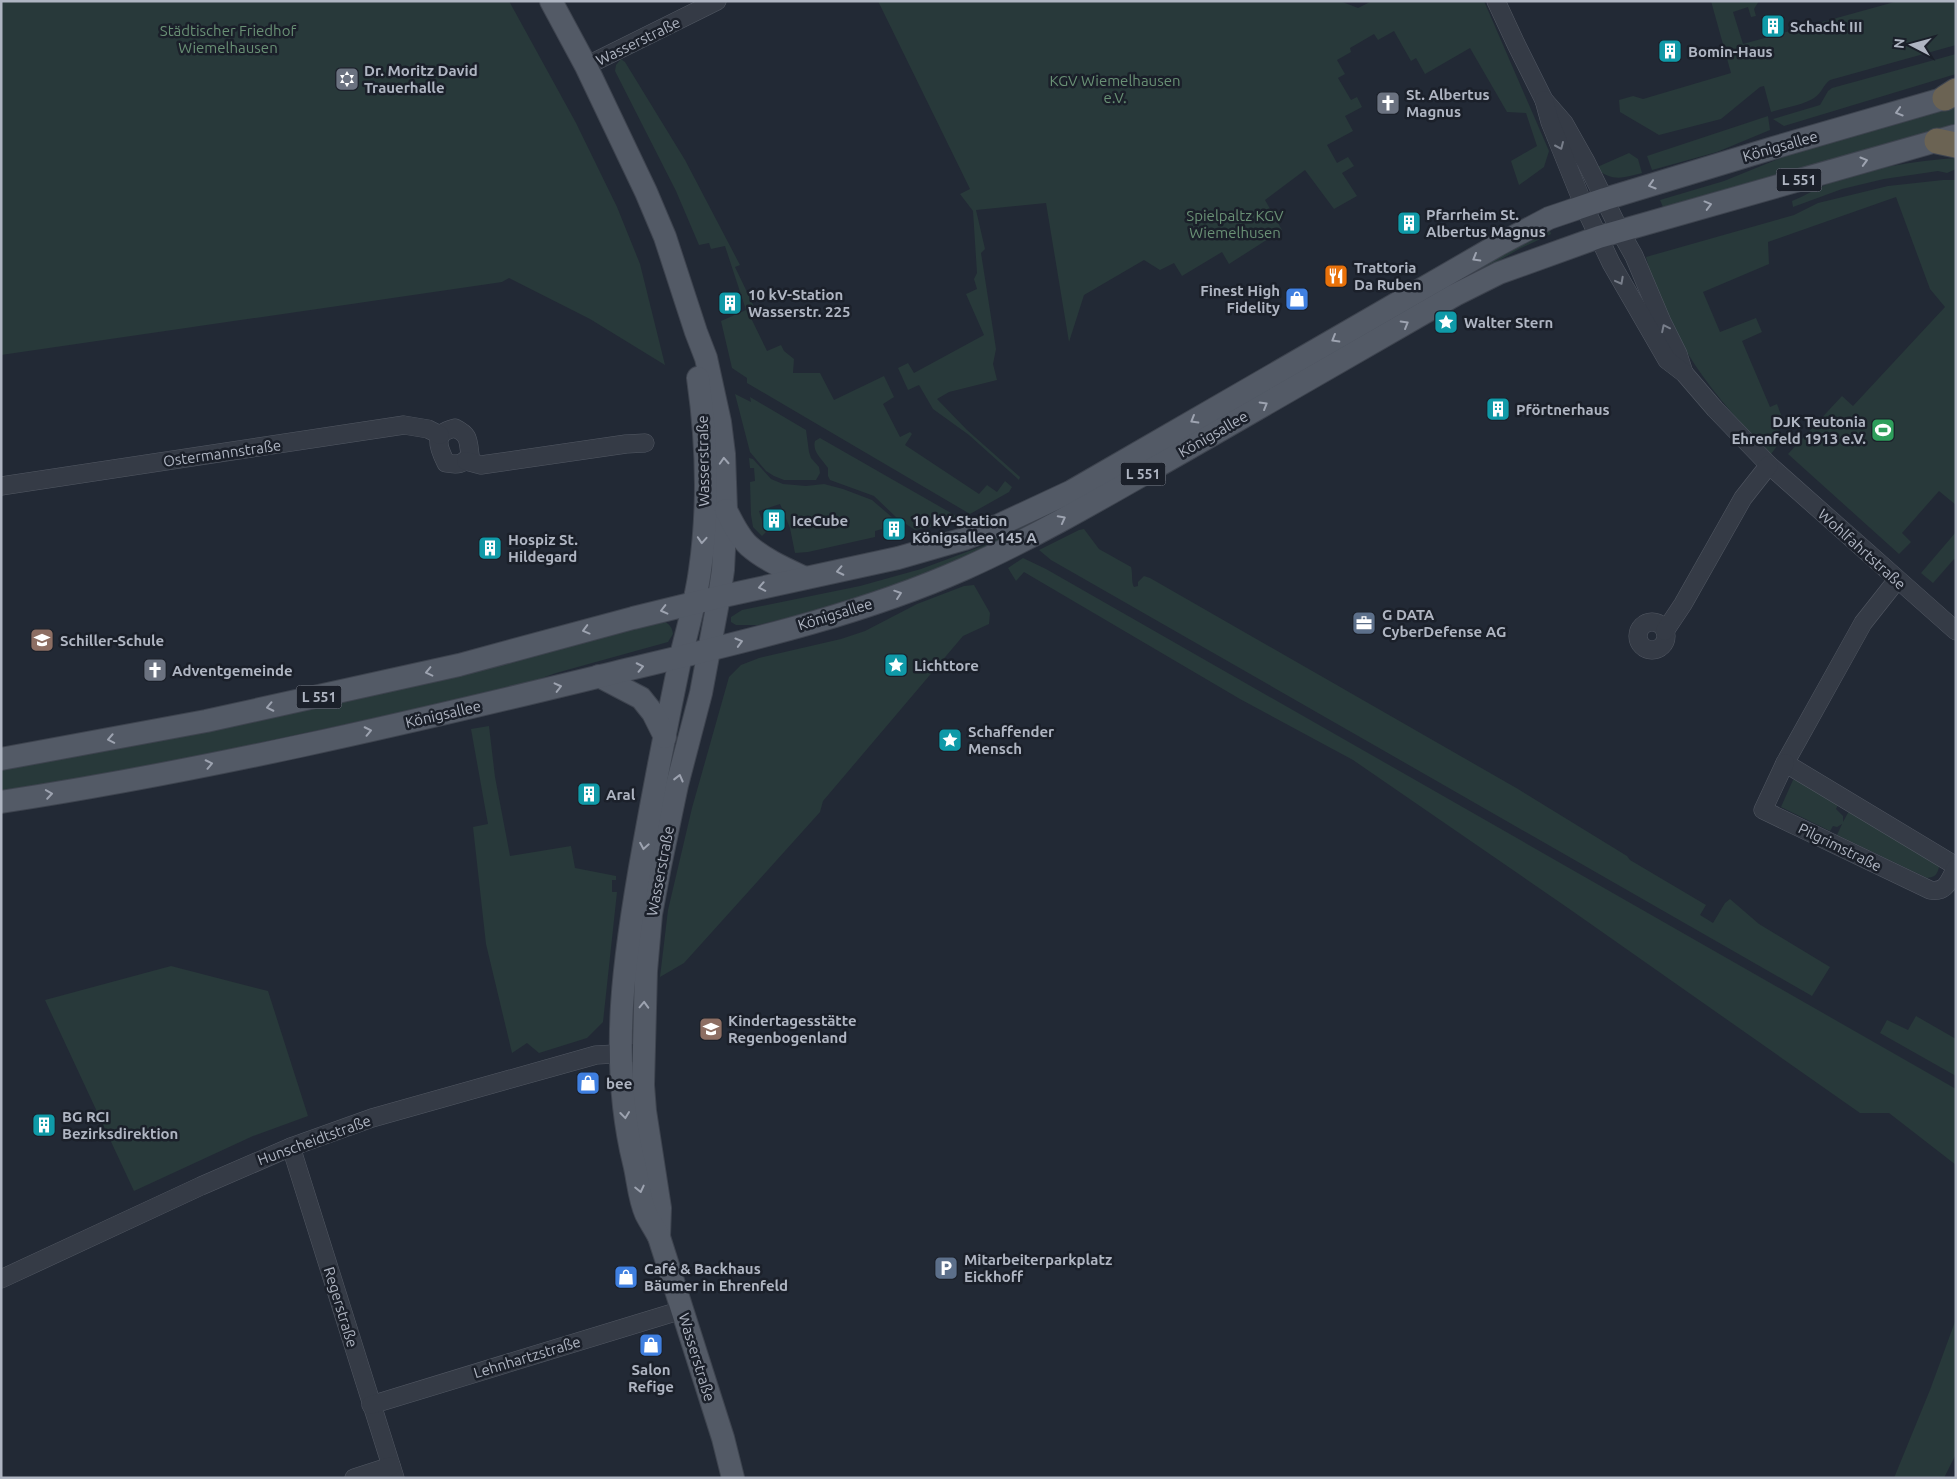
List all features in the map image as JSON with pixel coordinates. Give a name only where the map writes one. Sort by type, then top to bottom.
[{"type":"main road","name":"Wasserstraße","points":[[551,1],[586,66],[646,192],[665,237],[706,358],[720,422],[726,510],[723,570],[701,693],[677,785],[651,914],[644,997],[632,1053]]},
{"type":"main road","name":"Königsallee","points":[[1,759],[206,721],[460,665],[694,603],[929,550],[972,536],[1043,506],[1072,491],[1510,238],[1549,218],[1763,150],[1952,95]]},
{"type":"main road","name":"Königsallee","points":[[1,802],[194,768],[474,707],[681,658],[844,612],[961,570],[1096,501],[1455,295],[1499,273],[1609,234],[1949,141]]},
{"type":"main road","name":"Wasserstraße","points":[[696,332],[695,360],[703,422],[705,466],[702,555],[694,603],[665,737],[627,946],[632,1053],[645,1111],[660,1208],[660,1237],[723,1438],[733,1478]]},
{"type":"main road","name":"Wasserstraße","points":[[726,510],[748,546],[805,578]]},
{"type":"main road","points":[[599,676],[641,698],[653,713],[665,737]]},
{"type":"street","name":"Wasserstraße","points":[[586,66],[717,1]]},
{"type":"street","points":[[1496,1],[1544,100],[1564,123],[1609,234]]},
{"type":"street","name":"Wohlfahrtstraße","points":[[1609,234],[1634,256],[1678,354],[1684,373]]},
{"type":"street","name":"Wohlfahrtstraße","points":[[1609,234],[1611,263],[1667,360],[1684,373],[1714,409],[1769,465],[1956,631]]},
{"type":"street","name":"Ostermannstraße","points":[[1,486],[404,425],[428,429],[440,435],[444,430],[454,428],[464,433],[468,439],[470,454],[466,461]]},
{"type":"street","points":[[440,435],[438,445],[446,463],[457,465],[466,461],[481,465],[626,444],[645,443]]},
{"type":"street","points":[[1665,631],[1683,604],[1743,498],[1769,465]]},
{"type":"street","name":"Pilgrimstraße","points":[[1786,763],[1956,867],[1944,889],[1938,892],[1930,890],[1763,810],[1786,763],[1863,623],[1897,580]]},
{"type":"street","name":"Hunscheidtstraße","points":[[1,1279],[201,1186],[291,1147],[372,1118],[501,1080],[596,1055],[632,1053]]},
{"type":"street","name":"Regerstraße","points":[[291,1147],[393,1472]]},
{"type":"street","name":"Lehnhartzstraße","points":[[371,1405],[682,1310]]},
{"type":"street","points":[[354,1478],[393,1472]]},
{"type":"green space","name":"Städtischer Friedhof Wiemelhausen","points":[[1,1],[509,1],[576,123],[617,207],[640,264],[665,365],[590,319],[509,278],[502,282],[1,355]]},
{"type":"green space","points":[[878,1],[1340,1],[1358,8],[1372,1],[1484,1],[1549,151],[1544,167],[1519,185],[1511,161],[1537,146],[1526,113],[1507,112],[1470,48],[1425,74],[1416,58],[1411,61],[1394,31],[1378,40],[1374,34],[1350,48],[1351,52],[1337,60],[1345,74],[1338,78],[1351,100],[1357,97],[1362,107],[1345,116],[1353,131],[1327,145],[1337,163],[1348,157],[1354,166],[1342,173],[1357,196],[1334,209],[1305,170],[1265,200],[1282,230],[1229,264],[1222,252],[1182,276],[1174,263],[1160,270],[1144,260],[1084,295],[1069,342],[1046,203],[976,210],[985,249],[981,253],[996,349],[993,364],[997,380],[949,392],[937,399],[967,430],[1020,477],[1019,480],[969,435],[933,409],[919,385],[908,390],[898,368],[908,363],[914,373],[984,335],[966,294],[977,289],[974,279],[977,273],[973,211],[960,194],[970,189]]},
{"type":"green space","points":[[1711,1],[1759,1],[1754,9],[1756,16],[1751,17],[1748,7],[1733,12],[1743,44],[1898,1],[1956,1],[1956,45],[1830,80],[1814,98],[1771,112],[1764,86],[1760,87],[1721,119],[1659,135],[1620,112],[1619,100],[1633,96],[1643,99],[1731,73]]},
{"type":"green space","points":[[1956,54],[1956,74],[1784,126],[1773,119],[1820,105],[1828,91],[1832,88]]},
{"type":"green space","points":[[621,59],[625,62],[685,160],[740,265],[735,267],[757,313],[750,316],[767,351],[781,345],[784,351],[794,359],[793,373],[820,373],[834,400],[884,376],[894,397],[883,404],[900,437],[910,432],[912,434],[905,445],[979,494],[987,485],[997,492],[1005,481],[1012,487],[1009,492],[970,514],[747,383],[747,378],[732,368],[721,321],[746,310],[725,246],[711,249],[709,243],[699,245],[676,191],[615,71],[616,65]]},
{"type":"green space","points":[[1956,106],[1956,124],[1663,207],[1660,200],[1724,181],[1795,152]]},
{"type":"green space","points":[[1768,116],[1770,130],[1717,152],[1652,170],[1647,156]]},
{"type":"green space","points":[[1629,153],[1638,159],[1642,173],[1618,178],[1607,175],[1595,168]]},
{"type":"green space","points":[[1956,158],[1956,169],[1947,173],[1938,171],[1884,179],[1842,189],[1793,207],[1792,201],[1825,185],[1860,173],[1924,161]]},
{"type":"green space","points":[[1956,180],[1956,505],[1939,491],[1902,533],[1911,542],[1899,554],[1788,454],[1842,396],[1853,406],[1945,307],[1930,289],[1896,197],[1768,242],[1769,264],[1703,292],[1720,332],[1756,318],[1762,332],[1742,341],[1770,407],[1777,404],[1783,420],[1776,427],[1784,437],[1771,454],[1730,411],[1679,339],[1655,286],[1646,257],[1794,215],[1818,203],[1888,186]]},
{"type":"green space","points":[[1549,228],[1551,234],[1519,249],[1129,473],[991,546],[925,574],[870,594],[758,625],[736,625],[731,622],[731,617],[742,610],[860,586],[921,569],[988,544]]},
{"type":"green space","points":[[735,394],[751,402],[750,397],[806,430],[811,458],[819,467],[820,473],[816,480],[784,480],[766,471],[750,452]]},
{"type":"green space","points":[[820,438],[958,517],[915,530],[897,518],[874,496],[830,480],[828,468],[818,455],[814,445],[815,441]]},
{"type":"green space","points":[[749,458],[753,459],[771,479],[783,484],[806,486],[824,484],[872,500],[900,524],[875,531],[875,537],[808,552],[795,553],[790,528],[780,504],[759,511],[766,532],[762,536],[753,527],[750,482],[755,481],[754,468],[750,468]]},
{"type":"green space","points":[[1084,529],[1099,549],[1131,567],[1134,587],[1138,586],[1138,582],[1144,576],[1150,578],[1518,789],[1627,856],[1630,860],[1706,905],[1700,915],[1713,923],[1725,903],[1730,899],[1759,924],[1830,967],[1812,996],[1051,560],[1039,550]]},
{"type":"green space","points":[[1956,532],[1956,561],[1954,559],[1933,583],[1921,573]]},
{"type":"green space","points":[[1023,558],[1046,569],[1956,1089],[1956,1165],[1889,1113],[1860,1113],[1353,760],[1240,699],[1024,572],[1016,581],[1008,568]]},
{"type":"green space","points":[[974,585],[990,613],[989,624],[963,636],[823,801],[820,812],[684,963],[660,977],[668,910],[692,808],[729,677],[741,665],[759,658],[841,639],[865,631],[917,604],[964,586]]},
{"type":"green space","points":[[664,621],[673,632],[668,642],[556,673],[517,687],[139,769],[1,791],[1,766]]},
{"type":"green space","points":[[489,726],[495,777],[510,856],[571,846],[575,868],[616,876],[616,880],[612,880],[612,892],[617,892],[603,1022],[587,1038],[539,1053],[527,1043],[512,1053],[486,944],[473,827],[488,824],[471,729]]},
{"type":"green space","points":[[1796,779],[1838,805],[1836,809],[1843,816],[1843,822],[1849,811],[1936,861],[1939,867],[1936,874],[1927,878],[1837,835],[1842,824],[1837,827],[1833,826],[1830,831],[1781,807],[1793,780]]},
{"type":"green space","points":[[171,966],[268,991],[308,1116],[253,1136],[134,1191],[45,1000]]},
{"type":"green space","points":[[1916,1016],[1956,1039],[1956,1076],[1880,1033],[1887,1020],[1908,1030]]},
{"type":"green space","points":[[1956,1319],[1956,1454],[1944,1478],[1894,1478],[1930,1390]]},
{"type":"place","name":"Schacht III","points":[[1773,26]]},
{"type":"place","name":"Bomin-Haus","points":[[1670,51]]},
{"type":"place","name":"Dr. Moritz David Trauerhalle","points":[[347,79]]},
{"type":"place","name":"St. Albertus Magnus","points":[[1388,103]]},
{"type":"place","name":"Pfarrheim St. Albertus Magnus","points":[[1409,223]]},
{"type":"place","name":"Trattoria Da Ruben","points":[[1336,276]]},
{"type":"place","name":"Finest High Fidelity","points":[[1297,299]]},
{"type":"place","name":"10 kV-Station Wasserstr. 225","points":[[730,303]]},
{"type":"place","name":"Walter Stern","points":[[1446,322]]},
{"type":"place","name":"Pförtnerhaus","points":[[1498,409]]},
{"type":"place","name":"DJK Teutonia Ehrenfeld 1913 e.V.","points":[[1883,430]]},
{"type":"place","name":"IceCube","points":[[774,520]]},
{"type":"place","name":"10 kV-Station Königsallee 145 A","points":[[894,529]]},
{"type":"place","name":"Hospiz St. Hildegard","points":[[490,548]]},
{"type":"place","name":"G DATA CyberDefense AG","points":[[1364,623]]},
{"type":"place","name":"Schiller-Schule","points":[[42,640]]},
{"type":"place","name":"Lichttore","points":[[896,665]]},
{"type":"place","name":"Adventgemeinde","points":[[155,670]]},
{"type":"place","name":"Schaffender Mensch","points":[[950,740]]},
{"type":"place","name":"Aral","points":[[589,794]]},
{"type":"place","name":"Kindertagesstätte Regenbogenland","points":[[711,1029]]},
{"type":"place","name":"bee","points":[[588,1083]]},
{"type":"place","name":"BG RCI Bezirksdirektion","points":[[44,1125]]},
{"type":"place","name":"Mitarbeiterparkplatz Eickhoff","points":[[946,1268]]},
{"type":"place","name":"Café & Backhaus Bäumer in Ehrenfeld","points":[[626,1277]]},
{"type":"place","name":"Salon Refige","points":[[651,1345]]},
{"type":"park label","name":"KGV Wiemelhausen e.V.","points":[[1115,88]]},
{"type":"park label","name":"Spielpaltz KGV Wiemelhusen","points":[[1235,224]]}]
